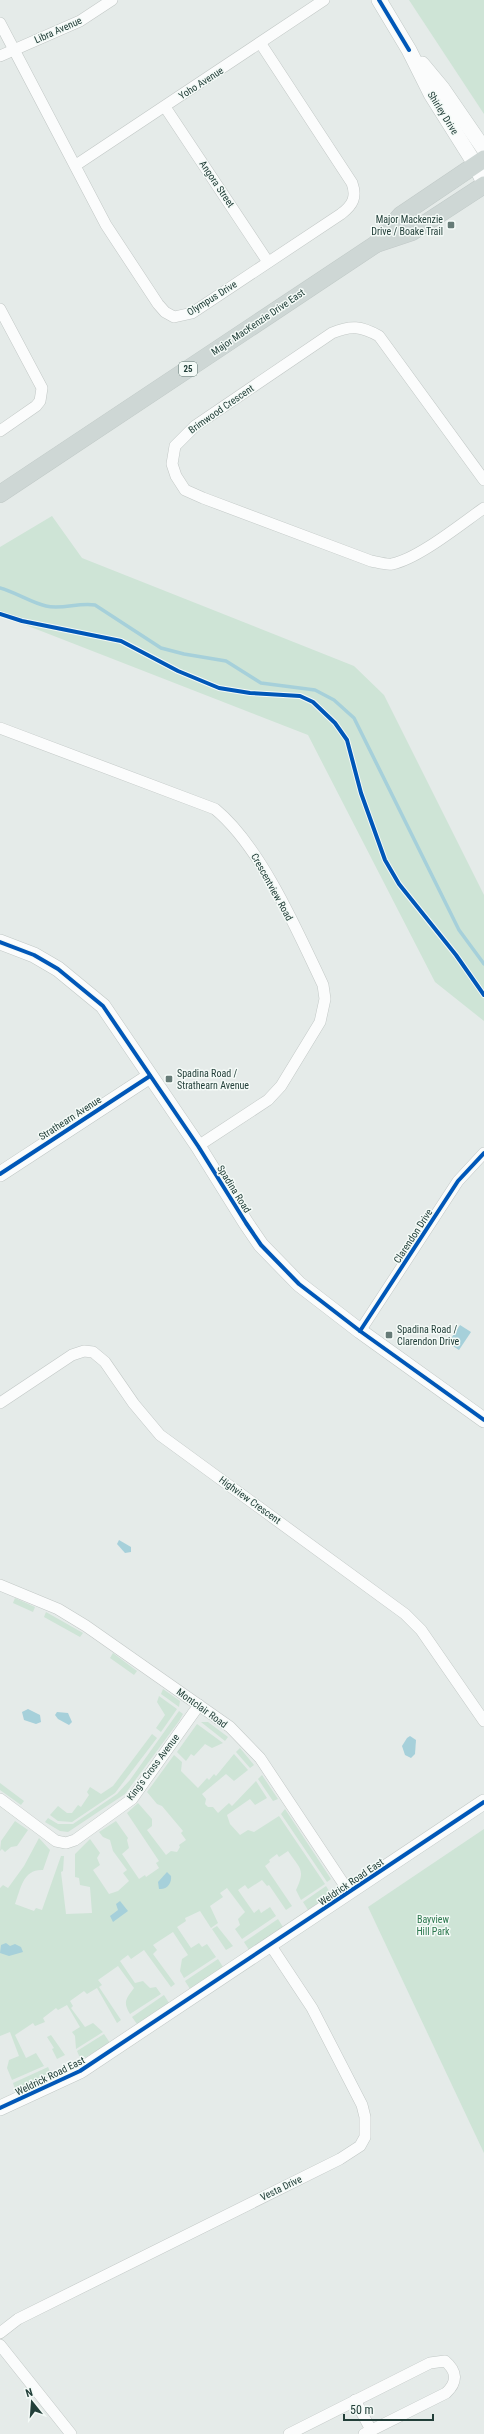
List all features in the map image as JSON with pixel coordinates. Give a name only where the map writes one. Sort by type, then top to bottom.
[{"type":"main road","name":"Major MacKenzie Drive East","points":[[0,494],[376,244],[401,215],[482,173]]},
{"type":"street","name":"Libra Avenue","points":[[0,56],[80,21],[112,0]]},
{"type":"street","name":"Yoho Avenue","points":[[76,165],[261,44],[324,0]]},
{"type":"street","name":"Shirley Drive","points":[[379,0],[409,50],[431,94],[482,173]]},
{"type":"street","name":"Olympus Drive","points":[[0,23],[76,165],[106,225],[158,304],[164,312],[174,317],[192,313],[349,208],[355,192],[352,183],[261,44]]},
{"type":"street","name":"Shirley Drive","points":[[409,50],[442,88],[484,149]]},
{"type":"street","name":"Angora Street","points":[[165,107],[268,262]]},
{"type":"street","points":[[0,309],[42,388],[40,401],[36,406],[0,431]]},
{"type":"street","name":"Brimwood Crescent","points":[[484,480],[379,336],[364,328],[356,326],[347,327],[332,333],[195,426],[175,446],[172,464],[176,476],[186,490],[371,561],[390,565],[402,561],[422,550],[484,508]]},
{"type":"street","name":"Crescentview Road","points":[[0,728],[215,809],[232,823],[264,870],[323,984],[325,999],[320,1022],[281,1086],[268,1100],[198,1146]]},
{"type":"street","name":"Spadina Road","points":[[0,942],[34,955],[58,969],[80,985],[103,1006],[198,1146],[261,1245],[299,1284],[360,1332],[484,1420]]},
{"type":"street","name":"Strathearn Avenue","points":[[0,1174],[150,1076]]},
{"type":"street","name":"Clarendon Drive","points":[[360,1332],[458,1181],[484,1153]]},
{"type":"street","name":"Highview Crescent","points":[[0,1403],[72,1355],[84,1351],[94,1352],[105,1362],[134,1404],[160,1435],[405,1614],[426,1636],[484,1721]]},
{"type":"street","name":"Montclair Road","points":[[0,1585],[58,1609],[86,1626],[230,1728],[260,1758],[349,1892]]},
{"type":"street","name":"King's Cross Avenue","points":[[0,1799],[56,1841],[66,1843],[75,1840],[132,1799],[199,1705]]},
{"type":"street","name":"Weldrick Road East","points":[[0,2108],[80,2072],[271,1946],[484,1802]]},
{"type":"street","name":"Vesta Drive","points":[[0,2333],[32,2312],[340,2159],[360,2146],[365,2137],[366,2126],[362,2105],[312,2008],[271,1946]]},
{"type":"street","points":[[0,2345],[71,2434]]},
{"type":"street","points":[[289,2434],[356,2400],[430,2363],[445,2361],[454,2370],[455,2381],[446,2393],[367,2432],[356,2400]]},
{"type":"green space","points":[[409,0],[484,0],[484,114]]},
{"type":"green space","points":[[52,516],[82,558],[354,666],[384,695],[484,895],[484,1021],[435,982],[308,735],[0,615],[0,547]]},
{"type":"green space","points":[[15,1598],[35,1607],[33,1612],[13,1603]]},
{"type":"green space","points":[[46,1612],[83,1633],[80,1637],[44,1617]]},
{"type":"green space","points":[[113,1653],[137,1671],[134,1675],[110,1658]]},
{"type":"green space","points":[[163,1689],[180,1701],[179,1707],[161,1694]]},
{"type":"green space","points":[[159,1696],[177,1709],[161,1732],[156,1728],[165,1715],[157,1702]]},
{"type":"green space","points":[[179,1711],[183,1714],[179,1721],[125,1794],[68,1832],[60,1831],[45,1822],[48,1818],[58,1824],[73,1824],[117,1794],[130,1780]]},
{"type":"green space","points":[[201,1722],[208,1722],[228,1737],[225,1741]]},
{"type":"green space","points":[[197,1724],[223,1743],[212,1748],[205,1744],[194,1756],[191,1754],[186,1761],[177,1752]]},
{"type":"green space","points":[[152,1734],[157,1738],[115,1793],[72,1822],[58,1821],[50,1815],[58,1806],[67,1813],[72,1813],[78,1805],[81,1807],[89,1795],[87,1792],[90,1787],[101,1794],[113,1786]]},
{"type":"green space","points":[[240,1748],[254,1765],[250,1768],[236,1752]]},
{"type":"green space","points":[[234,1754],[248,1770],[234,1781],[226,1774],[202,1794],[206,1799],[205,1804],[208,1807],[213,1807],[218,1813],[229,1803],[232,1806],[256,1781],[267,1798],[255,1805],[250,1799],[227,1815],[230,1824],[240,1835],[248,1830],[254,1832],[279,1816],[325,1884],[301,1900],[296,1890],[301,1878],[300,1869],[288,1851],[279,1857],[277,1854],[269,1860],[270,1862],[265,1866],[292,1906],[286,1910],[269,1885],[267,1886],[262,1880],[248,1889],[245,1885],[238,1890],[254,1913],[259,1909],[261,1913],[270,1907],[276,1916],[242,1939],[235,1929],[240,1925],[238,1919],[245,1912],[227,1888],[220,1893],[223,1897],[210,1906],[218,1923],[211,1928],[200,1911],[185,1918],[186,1921],[177,1927],[191,1948],[199,1943],[202,1947],[207,1944],[216,1957],[184,1978],[180,1971],[182,1959],[188,1955],[173,1932],[153,1945],[157,1950],[153,1954],[175,1984],[171,1987],[144,1950],[131,1959],[128,1955],[120,1961],[135,1983],[143,1981],[150,1988],[156,1987],[161,1994],[130,2014],[126,2006],[126,2000],[134,1988],[118,1966],[98,1980],[102,1985],[99,1987],[121,2020],[117,2023],[97,1988],[87,1994],[84,1991],[70,2001],[73,2006],[71,2008],[85,2027],[93,2023],[103,2032],[76,2049],[75,2036],[72,2032],[80,2027],[67,2005],[58,2010],[56,2008],[43,2018],[45,2022],[35,2026],[33,2023],[15,2035],[26,2058],[36,2053],[44,2066],[12,2080],[7,2068],[9,2060],[19,2056],[10,2032],[0,2036],[0,1888],[3,1885],[8,1888],[24,1866],[39,1838],[50,1850],[43,1870],[36,1871],[27,1876],[21,1886],[15,1904],[34,1911],[36,1908],[42,1910],[61,1856],[64,1856],[63,1871],[61,1872],[66,1914],[92,1913],[90,1887],[80,1885],[79,1878],[75,1877],[75,1854],[90,1839],[100,1853],[97,1858],[100,1865],[93,1870],[109,1894],[118,1891],[129,1881],[123,1873],[127,1870],[113,1851],[110,1840],[103,1837],[99,1832],[116,1821],[128,1838],[129,1848],[122,1854],[139,1879],[145,1875],[146,1877],[159,1868],[156,1863],[159,1861],[127,1813],[138,1803],[152,1819],[152,1826],[147,1830],[166,1855],[171,1851],[177,1852],[180,1847],[179,1845],[186,1840],[181,1833],[183,1831],[162,1806],[157,1804],[147,1792],[174,1755],[182,1762],[181,1771],[198,1788],[207,1778],[209,1780],[214,1774],[216,1776]]},
{"type":"green space","points":[[262,1775],[278,1799],[273,1801],[258,1779]]},
{"type":"green space","points":[[0,1783],[24,1801],[21,1805],[0,1790]]},
{"type":"green space","points":[[285,1809],[331,1879],[327,1882],[281,1814]]},
{"type":"green space","points":[[15,1821],[28,1830],[17,1846],[11,1847],[5,1852],[2,1849],[0,1851],[1,1841]]},
{"type":"green space","name":"Bayview Hill Park","points":[[484,1829],[484,2153],[368,1907]]},
{"type":"green space","points":[[326,1886],[331,1894],[308,1910],[303,1902]]},
{"type":"green space","points":[[278,1919],[283,1927],[249,1950],[244,1942]]},
{"type":"green space","points":[[217,1926],[233,1946],[226,1950],[212,1929]]},
{"type":"green space","points":[[218,1959],[223,1967],[190,1989],[185,1981]]},
{"type":"green space","points":[[164,1995],[169,2003],[137,2024],[132,2017]]},
{"type":"green space","points":[[104,2034],[110,2043],[81,2060],[77,2051]]},
{"type":"green space","points":[[51,2035],[65,2055],[57,2059],[52,2049],[54,2048],[47,2037]]},
{"type":"green space","points":[[48,2067],[52,2076],[16,2092],[13,2083]]},
{"type":"water","points":[[460,1325],[471,1332],[459,1350],[448,1343]]},
{"type":"water","points":[[119,1540],[131,1547],[131,1552],[125,1553],[117,1544]]},
{"type":"water","points":[[28,1709],[40,1715],[41,1722],[36,1724],[24,1720],[22,1712]]},
{"type":"water","points":[[57,1712],[68,1713],[72,1722],[69,1725],[58,1719],[55,1715]]},
{"type":"water","points":[[410,1736],[416,1740],[415,1754],[411,1758],[405,1755],[402,1746]]},
{"type":"water","points":[[167,1872],[171,1876],[170,1883],[167,1887],[159,1889],[158,1882]]},
{"type":"water","points":[[120,1901],[128,1911],[113,1922],[110,1916],[118,1910],[116,1904]]},
{"type":"water","points":[[6,1943],[10,1946],[15,1944],[21,1947],[23,1952],[9,1956],[0,1953],[1,1945]]},
{"type":"waterway","points":[[0,588],[46,606],[58,607],[83,604],[95,605],[161,648],[184,654],[226,661],[261,683],[315,690],[334,700],[354,718],[459,930],[484,964]]},
{"type":"cycle path","points":[[379,0],[409,50]]},
{"type":"cycle path","points":[[0,614],[22,621],[121,641],[178,671],[219,688],[250,693],[300,696],[313,702],[335,723],[347,740],[361,793],[385,860],[399,884],[456,955],[484,995]]},
{"type":"cycle path","points":[[0,942],[34,955],[58,969],[103,1006],[198,1146],[261,1245],[299,1284],[360,1331],[484,1420]]},
{"type":"cycle path","points":[[0,1174],[150,1076]]},
{"type":"cycle path","points":[[360,1331],[458,1181],[484,1153]]},
{"type":"cycle path","points":[[0,2108],[80,2071],[484,1802]]},
{"type":"place","name":"Major Mackenzie Drive / Boake Trail","points":[[451,225]]},
{"type":"place","name":"Spadina Road / Strathearn Avenue","points":[[169,1079]]},
{"type":"place","name":"Spadina Road / Clarendon Drive","points":[[389,1335]]}]
